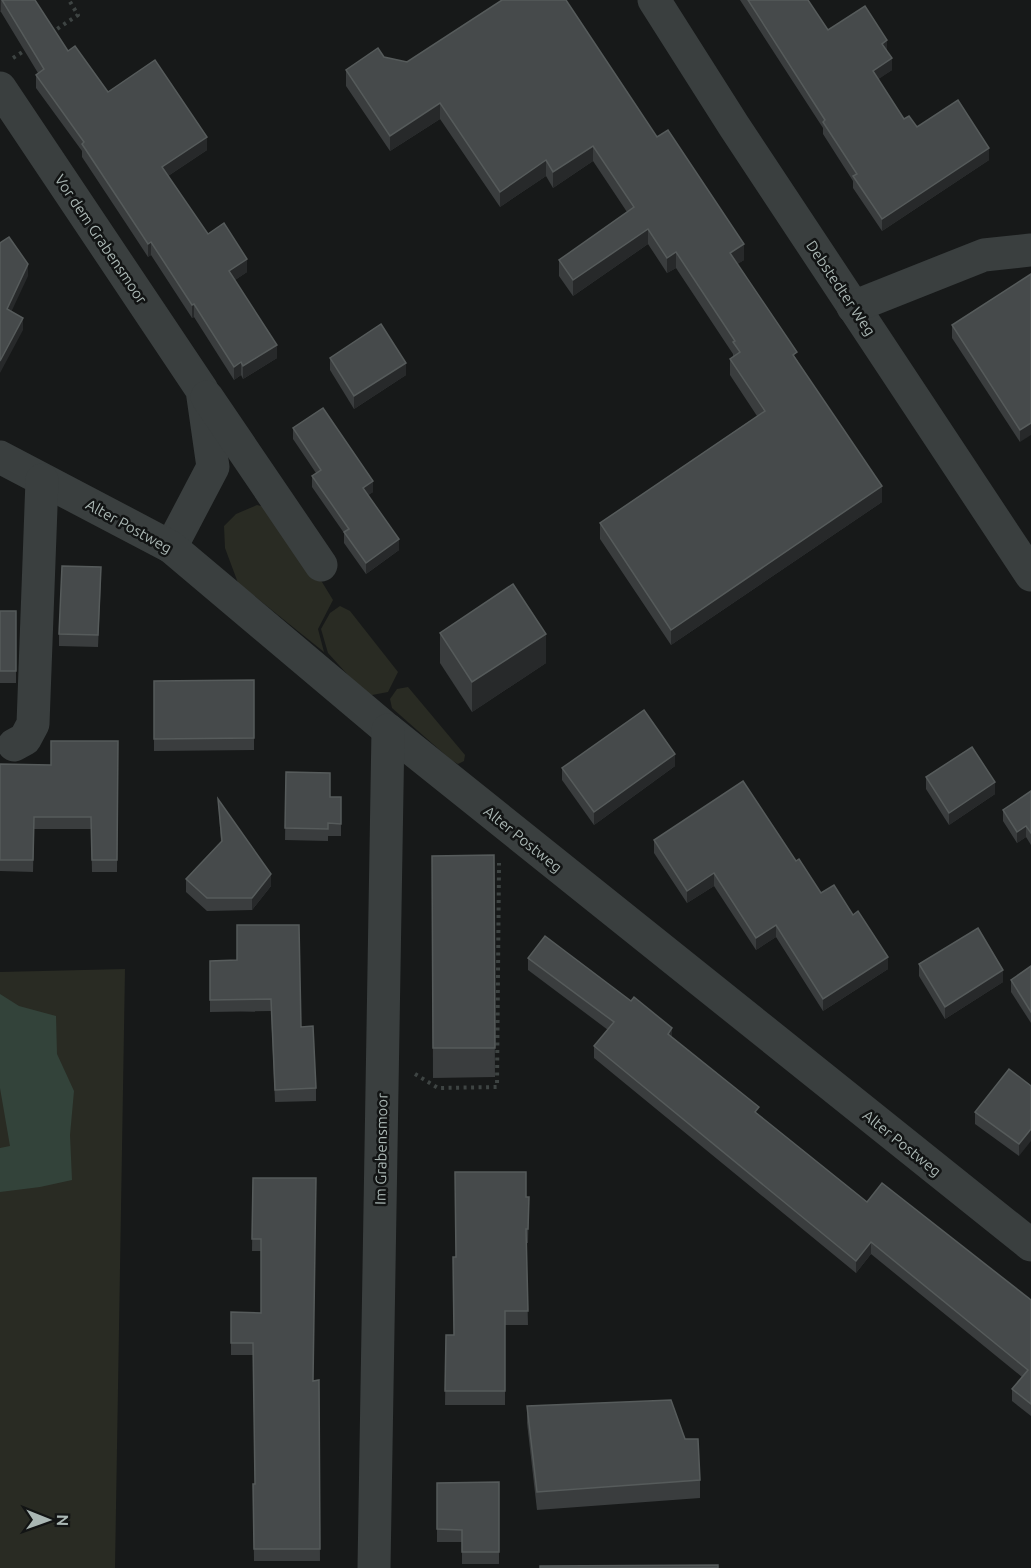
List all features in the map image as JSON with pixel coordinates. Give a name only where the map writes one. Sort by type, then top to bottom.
[{"type":"street","name":"Debstedter Weg","points":[[654,0],[734,126],[1031,575]]},
{"type":"street","name":"Vor dem Grabensmoor","points":[[5,74],[202,390],[321,565]]},
{"type":"street","points":[[853,307],[984,255],[1031,249]]},
{"type":"street","name":"Vor dem Grabensmoor","points":[[171,547],[213,467],[202,390]]},
{"type":"street","name":"Alter Postweg","points":[[0,457],[171,547],[388,730],[1031,1245]]},
{"type":"street","points":[[14,745],[25,739],[33,724],[42,480]]},
{"type":"street","name":"Im Grabensmoor","points":[[374,1568],[388,730]]},
{"type":"path","points":[[48,34],[78,15],[69,0]]},
{"type":"path","points":[[5,74],[29,47]]},
{"type":"path","points":[[382,1067],[408,1070],[438,1088],[497,1087],[500,820]]},
{"type":"shaded area","points":[[257,505],[278,510],[333,600],[318,629],[324,652],[238,583],[225,548],[224,526],[236,514]]},
{"type":"shaded area","points":[[340,606],[350,611],[398,672],[388,692],[367,696],[328,653],[321,629],[330,613]]},
{"type":"shaded area","points":[[408,687],[465,755],[464,761],[458,764],[451,760],[392,708],[390,699],[397,689]]},
{"type":"shaded area","points":[[125,969],[115,1568],[0,1568],[0,972]]},
{"type":"shaded area","points":[[0,994],[19,1006],[56,1016],[57,1054],[74,1091],[70,1135],[72,1180],[0,1192],[0,1148],[10,1146],[0,1088]]},
{"type":"building","points":[[2,0],[35,0],[68,51],[75,46],[108,92],[155,60],[207,137],[162,167],[208,234],[224,223],[247,259],[229,271],[277,345],[243,366],[241,362],[234,367],[194,304],[192,305],[151,242],[148,244],[82,144],[84,142],[36,75],[44,69]]},
{"type":"building","points":[[502,0],[566,0],[657,137],[668,130],[744,244],[730,253],[797,352],[793,355],[882,486],[671,630],[600,523],[765,411],[730,359],[740,352],[733,342],[735,341],[676,252],[667,258],[648,229],[573,280],[559,260],[634,207],[593,146],[553,172],[546,160],[500,192],[440,103],[390,136],[346,70],[378,48],[384,57],[407,62]]},
{"type":"building","points":[[748,0],[808,0],[828,30],[865,6],[887,40],[882,44],[892,58],[873,71],[904,119],[909,116],[917,127],[958,100],[989,148],[882,219],[853,176],[857,174],[823,122],[825,120]]},
{"type":"building","points":[[9,237],[28,264],[7,309],[23,318],[0,361],[0,243]]},
{"type":"building","points":[[1031,274],[1031,423],[1020,430],[952,325]]},
{"type":"building","points":[[381,324],[406,363],[354,396],[330,358]]},
{"type":"building","points":[[323,408],[373,481],[363,488],[399,539],[366,563],[344,532],[349,529],[312,476],[321,470],[293,428]]},
{"type":"building","points":[[62,566],[101,567],[98,635],[59,634]]},
{"type":"building","points":[[513,584],[546,634],[472,682],[440,633]]},
{"type":"building","points":[[0,611],[16,611],[16,671],[0,671]]},
{"type":"building","points":[[254,680],[254,738],[154,739],[154,681]]},
{"type":"building","points":[[644,710],[675,754],[594,812],[562,768]]},
{"type":"building","points":[[51,741],[118,741],[117,860],[92,860],[91,817],[34,817],[33,860],[0,860],[0,764],[51,765]]},
{"type":"building","points":[[972,747],[995,782],[949,813],[926,777]]},
{"type":"building","points":[[286,772],[330,773],[330,797],[341,797],[341,824],[328,823],[328,829],[285,828]]},
{"type":"building","points":[[743,781],[796,861],[799,859],[821,893],[834,885],[853,915],[858,911],[888,957],[823,999],[776,925],[756,938],[714,873],[687,891],[654,840]]},
{"type":"building","points":[[1031,791],[1031,833],[1026,826],[1017,832],[1003,810]]},
{"type":"building","points":[[218,799],[271,874],[252,898],[207,898],[186,879],[222,841]]},
{"type":"building","points":[[494,855],[495,1048],[433,1048],[432,856]]},
{"type":"building","points":[[237,925],[299,925],[301,1027],[313,1026],[316,1088],[275,1090],[271,999],[210,1000],[210,961],[237,960]]},
{"type":"building","points":[[978,928],[1003,970],[945,1007],[919,964]]},
{"type":"building","points":[[545,936],[631,1001],[634,997],[672,1028],[668,1034],[759,1107],[755,1112],[867,1202],[882,1183],[1031,1300],[1031,1404],[1012,1389],[1028,1370],[871,1242],[856,1261],[594,1046],[614,1022],[528,958]]},
{"type":"building","points":[[1031,966],[1031,1012],[1011,980]]},
{"type":"building","points":[[1009,1069],[1031,1086],[1031,1129],[1019,1144],[975,1112]]},
{"type":"building","points":[[455,1172],[526,1172],[526,1197],[529,1197],[528,1229],[526,1229],[528,1311],[505,1311],[505,1391],[445,1391],[446,1335],[454,1335]]},
{"type":"building","points":[[253,1178],[316,1178],[313,1381],[319,1380],[320,1549],[254,1549],[253,1343],[231,1343],[231,1312],[261,1313],[261,1239],[252,1239]]},
{"type":"building","points":[[671,1400],[685,1439],[698,1439],[700,1480],[537,1492],[527,1406]]},
{"type":"building","points":[[499,1482],[499,1552],[462,1552],[462,1530],[437,1529],[437,1483]]},
{"type":"building","points":[[718,1565],[718,1568],[540,1568],[540,1566]]}]
